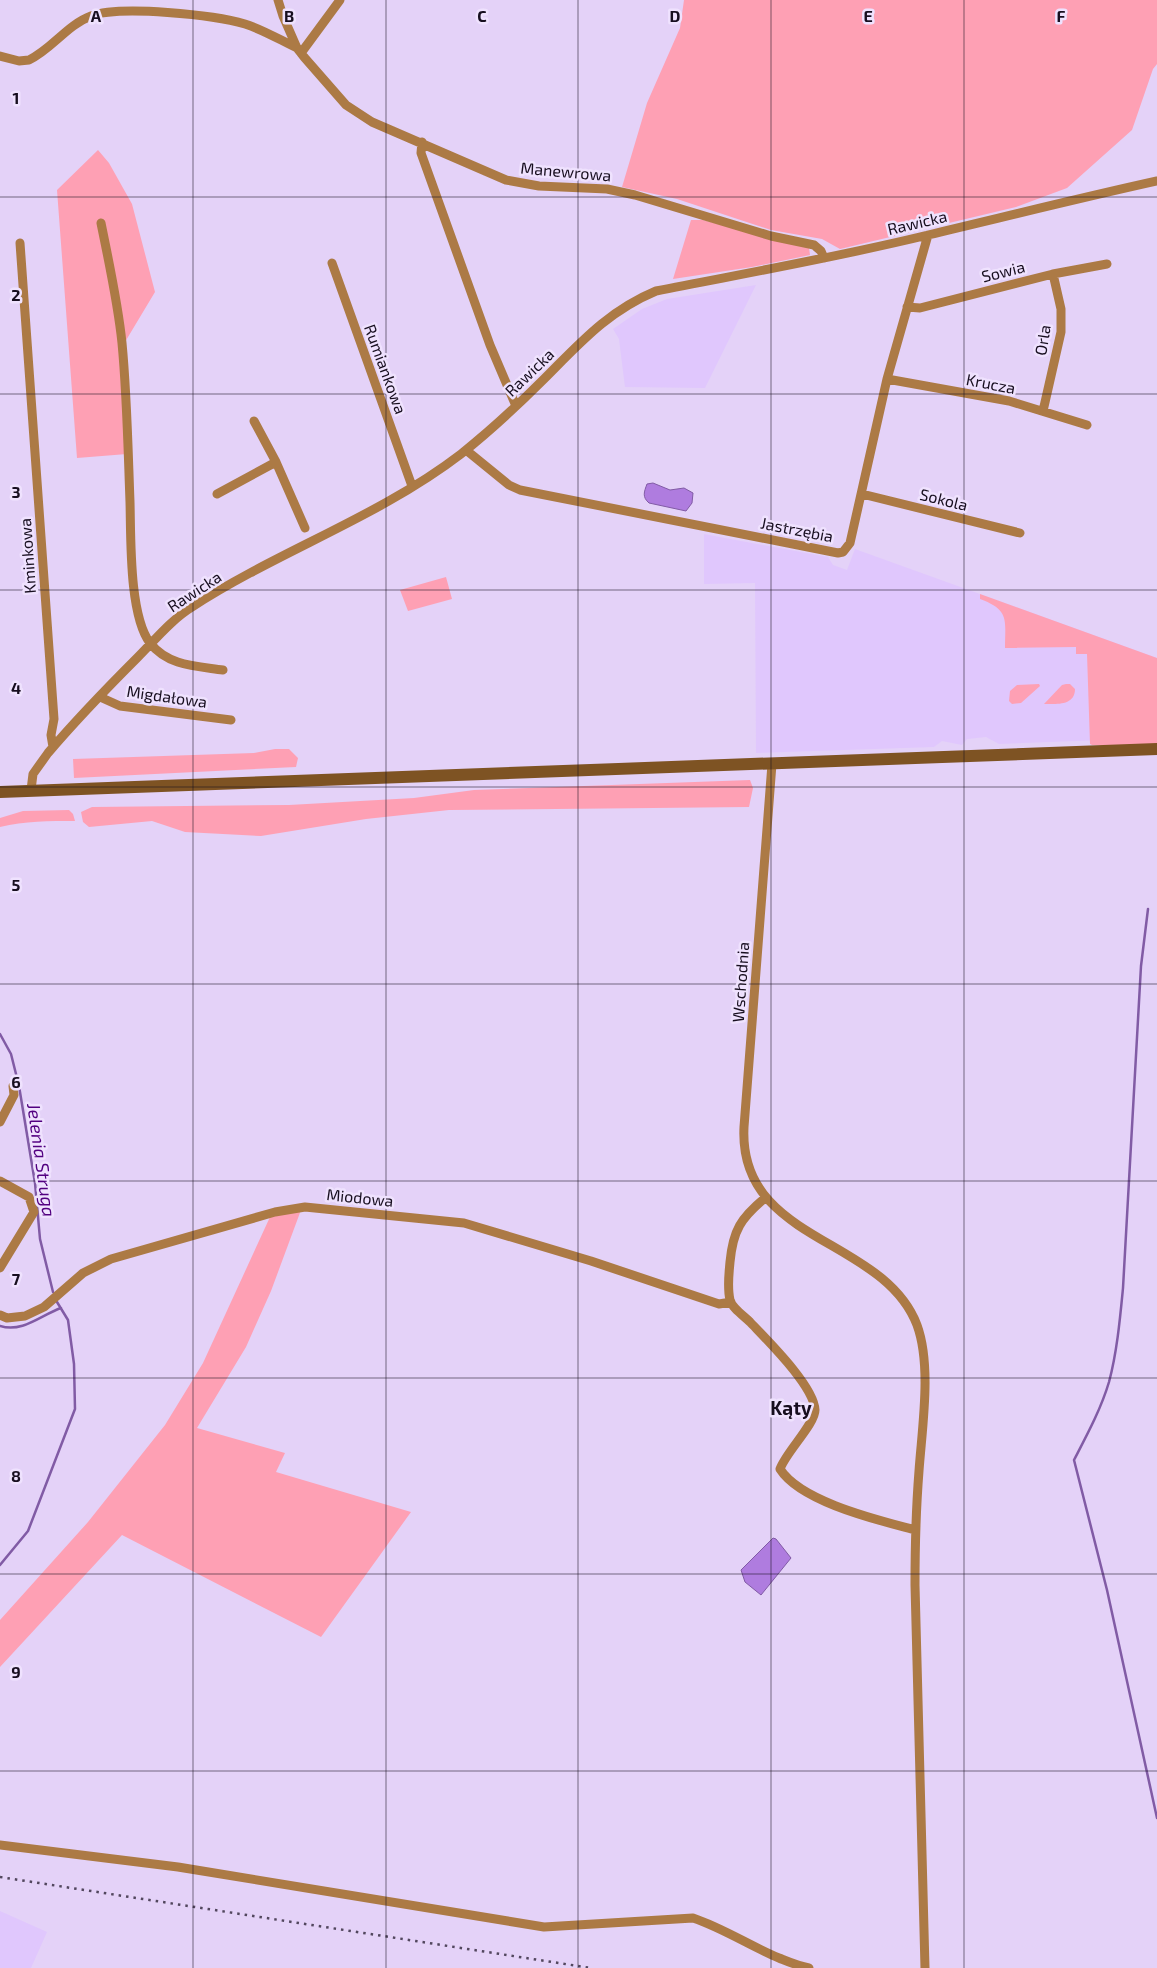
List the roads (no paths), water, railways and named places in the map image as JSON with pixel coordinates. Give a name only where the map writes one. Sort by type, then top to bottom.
[{"type":"main road","points":[[0,792],[1157,750]]},
{"type":"street","name":"Manewrowa","points":[[278,0],[283,16],[299,50],[323,80],[355,112],[372,122],[422,142],[506,180],[539,186],[607,189],[635,195],[771,236],[814,246],[821,251],[824,258]]},
{"type":"street","points":[[0,56],[11,60],[30,60],[84,20],[101,14],[117,13],[190,14],[231,20],[256,28],[299,50],[340,0]]},
{"type":"street","points":[[422,142],[422,153],[476,308],[516,406]]},
{"type":"street","name":"Rawicka","points":[[31,790],[36,768],[53,747],[179,616],[202,601],[412,486],[466,450],[516,406],[606,319],[642,296],[656,290],[824,258],[1157,181]]},
{"type":"street","points":[[101,223],[122,342],[133,571],[138,614],[143,631],[151,644],[174,662],[222,670]]},
{"type":"street","name":"Jastrzębia","points":[[466,450],[509,485],[520,490],[838,553],[843,552],[850,543],[887,379],[928,235]]},
{"type":"street","name":"Kminkowa","points":[[20,243],[54,719],[53,747]]},
{"type":"street","name":"Rumiankowa","points":[[332,263],[412,486]]},
{"type":"street","name":"Sowia","points":[[907,306],[920,308],[1053,274],[1107,264]]},
{"type":"street","name":"Orla","points":[[1043,411],[1060,332],[1061,309],[1053,274]]},
{"type":"street","name":"Krucza","points":[[887,379],[1009,402],[1086,425]]},
{"type":"street","points":[[254,421],[276,462],[305,528]]},
{"type":"street","points":[[217,494],[276,462]]},
{"type":"street","name":"Sokola","points":[[862,494],[1020,533]]},
{"type":"street","name":"Migdałowa","points":[[100,697],[120,706],[231,720]]},
{"type":"street","name":"Wschodnia","points":[[772,764],[744,1134],[746,1158],[753,1178],[765,1198],[780,1213],[862,1264],[890,1285],[910,1311],[922,1342],[924,1406],[915,1530],[925,1968]]},
{"type":"street","points":[[0,1122],[14,1096],[13,1086]]},
{"type":"street","points":[[0,1181],[29,1197],[34,1212],[0,1268]]},
{"type":"street","points":[[765,1198],[745,1216],[735,1234],[731,1251],[728,1287],[730,1302],[776,1349],[810,1393],[814,1403],[815,1413],[811,1422],[784,1460],[780,1469],[786,1477],[807,1492],[853,1512],[915,1530]]},
{"type":"street","name":"Miodowa","points":[[0,1316],[7,1318],[25,1316],[44,1307],[83,1273],[111,1259],[275,1212],[305,1207],[464,1223],[592,1261],[719,1304],[730,1302]]},
{"type":"street","points":[[0,1845],[178,1868],[544,1927],[693,1918],[709,1924],[759,1950],[799,1966],[809,1968]]},
{"type":"waterway","points":[[1148,909],[1141,966],[1123,1288],[1118,1335],[1112,1371],[1106,1392],[1074,1460],[1107,1590],[1157,1818]]},
{"type":"waterway","name":"Jelenia Struga","points":[[0,1034],[11,1054],[19,1086],[35,1183],[40,1239],[53,1292]]},
{"type":"waterway","name":"Jelenia Struga","points":[[0,1565],[28,1531],[75,1409],[74,1364],[68,1320],[57,1302]]},
{"type":"waterway","points":[[0,1326],[8,1328],[24,1325],[61,1308]]},
{"type":"railway","points":[[0,1877],[591,1968]]},
{"type":"district","name":"Kąty","points":[[791,1407]]}]
